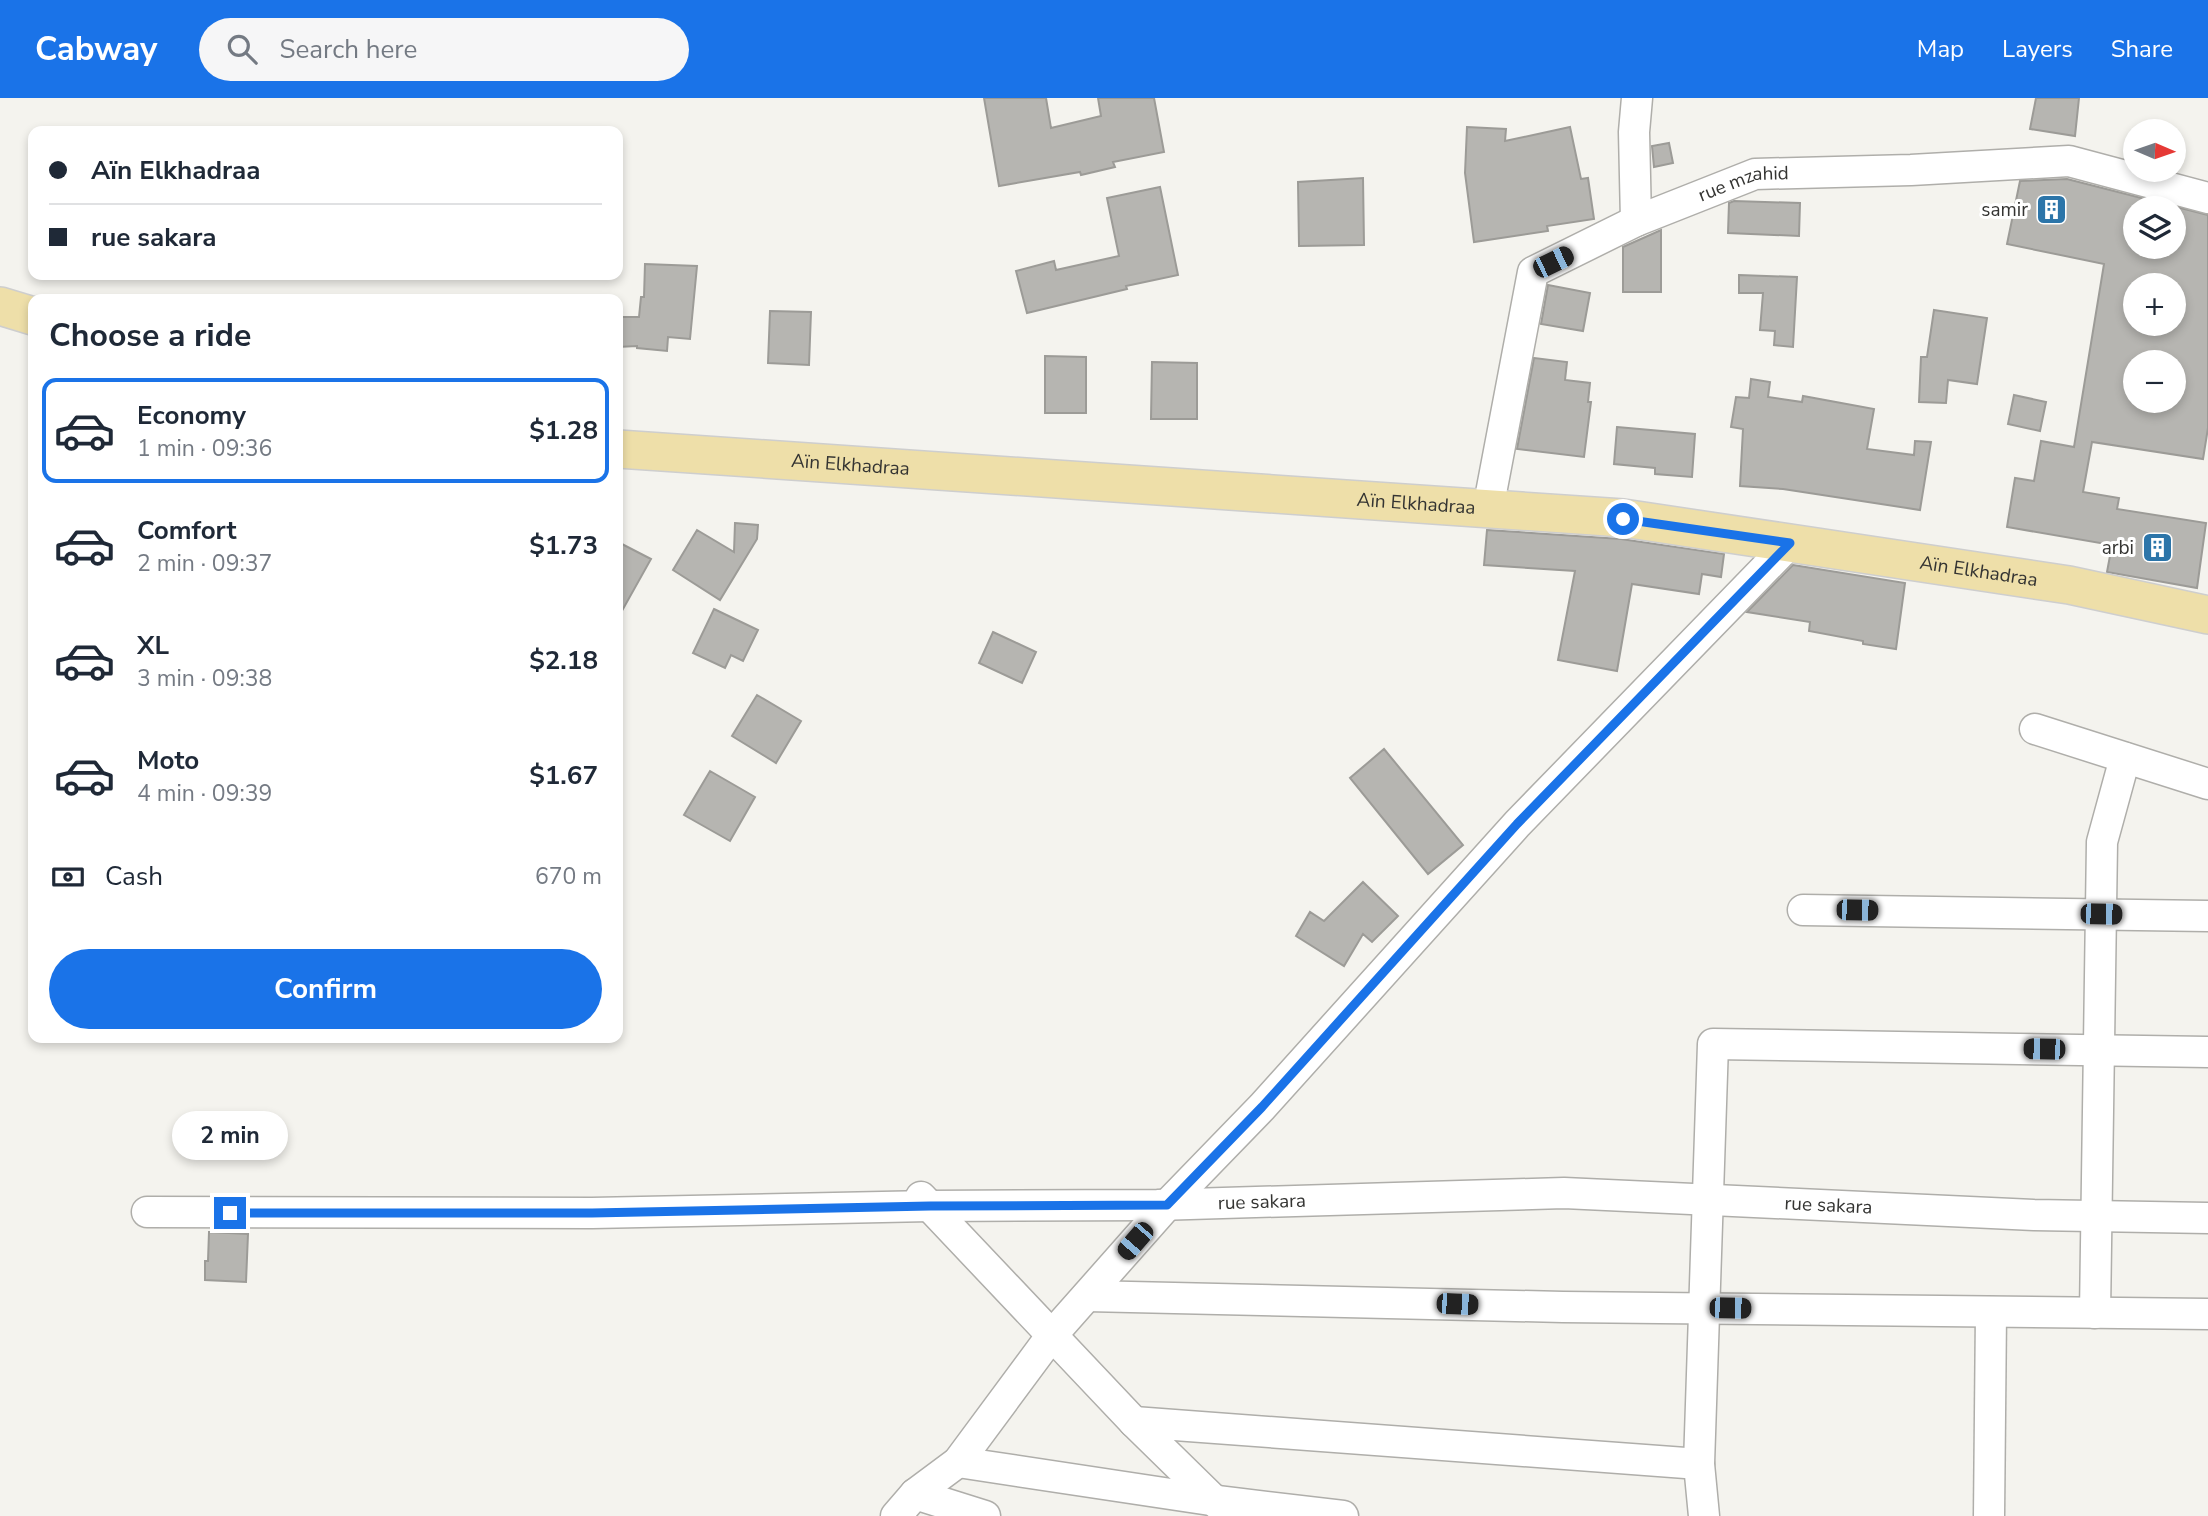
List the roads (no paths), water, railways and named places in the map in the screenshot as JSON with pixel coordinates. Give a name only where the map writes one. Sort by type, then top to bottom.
[{"type":"main road","points":[[0,306],[28,314]]},
{"type":"main road","name":"Aïn Elkhadraa","points":[[623,449],[1623,519],[2069,585],[2208,615]]},
{"type":"street","points":[[1636,222],[1634,132],[1637,98]]},
{"type":"street","name":"rue mzahid","points":[[1488,509],[1533,272],[1636,222],[1755,174],[1911,170],[2069,161],[2208,198]]},
{"type":"street","points":[[895,1516],[915,1494],[958,1462],[1052,1335],[1167,1205],[1262,1107],[1517,824],[1790,543]]},
{"type":"street","points":[[2035,729],[2208,784]]},
{"type":"street","points":[[2095,1313],[2102,842],[2125,758]]},
{"type":"street","points":[[1803,909],[2208,916]]},
{"type":"street","points":[[1704,1516],[1699,1464],[1713,1044],[2208,1052]]},
{"type":"street","name":"rue sakara","points":[[146,1213],[592,1213],[925,1200],[1167,1205],[1564,1193],[2096,1216],[2208,1217]]},
{"type":"street","points":[[925,1200],[1134,1422],[1223,1508]]},
{"type":"street","points":[[1087,1296],[2208,1314]]},
{"type":"street","points":[[1989,1516],[1991,1312]]},
{"type":"street","points":[[1134,1422],[1699,1464]]},
{"type":"street","points":[[958,1462],[1223,1508],[1343,1516]]},
{"type":"street","points":[[915,1494],[985,1516]]},
{"type":"place","name":"samir","points":[[2051,210]]},
{"type":"place","name":"arbi","points":[[2157,548]]}]
